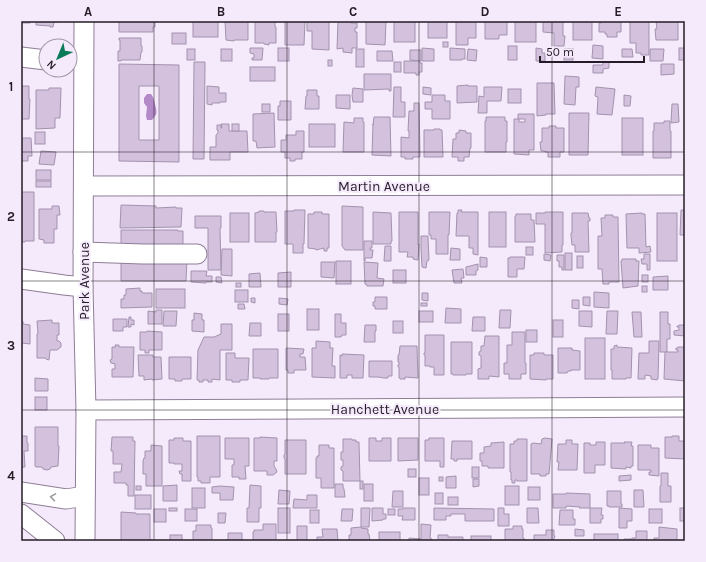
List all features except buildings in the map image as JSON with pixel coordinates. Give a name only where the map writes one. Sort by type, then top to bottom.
[{"type":"street","name":"Park Avenue","points":[[78,56],[84,21]]},
{"type":"street","points":[[21,57],[38,59]]},
{"type":"street","name":"Park Avenue","points":[[78,78],[84,186],[83,286],[86,410],[85,541]]},
{"type":"street","name":"Martin Avenue","points":[[84,186],[685,185]]},
{"type":"street","points":[[84,252],[197,254]]},
{"type":"street","points":[[21,279],[83,286]]},
{"type":"street","name":"Hanchett Avenue","points":[[86,410],[685,408]]},
{"type":"street","points":[[21,492],[66,499],[85,496]]},
{"type":"street","points":[[21,514],[55,541]]},
{"type":"shaded area","points":[[147,94],[152,95],[156,109],[156,114],[152,120],[147,120],[146,116],[147,107],[144,103],[144,98]]}]
